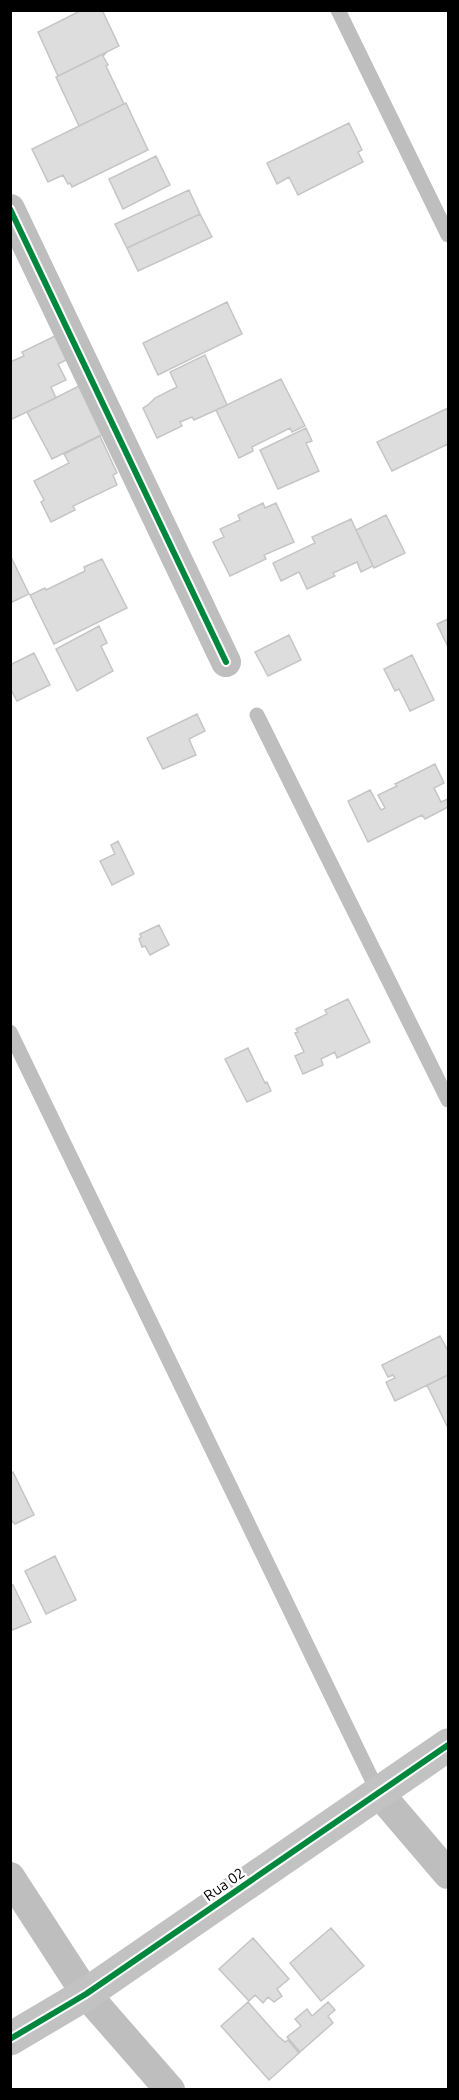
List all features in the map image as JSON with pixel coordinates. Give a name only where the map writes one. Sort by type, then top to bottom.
[{"type":"street","points":[[10,209],[226,662]]},
{"type":"street","name":"Rua 02","points":[[10,2039],[86,1994],[448,1745]]},
{"type":"street","points":[[378,1792],[448,1874]]},
{"type":"street","points":[[10,1877],[86,1994],[171,2090]]},
{"type":"lane","points":[[338,10],[448,235]]},
{"type":"lane","points":[[257,715],[448,1100]]},
{"type":"lane","points":[[10,1032],[378,1792]]},
{"type":"building","points":[[82,10],[102,10],[119,46],[58,76],[38,32]]},
{"type":"building","points":[[107,52],[103,56],[108,65],[106,66],[124,104],[79,126],[56,77]]},
{"type":"building","points":[[126,103],[148,150],[72,187],[63,175],[48,182],[32,149]]},
{"type":"building","points":[[349,123],[362,150],[358,152],[363,162],[298,195],[289,177],[277,184],[267,163]]},
{"type":"building","points":[[156,156],[170,185],[123,209],[109,179]]},
{"type":"building","points":[[189,190],[200,214],[127,248],[115,224]]},
{"type":"building","points":[[200,214],[212,237],[138,271],[127,248]]},
{"type":"building","points":[[227,302],[242,334],[158,375],[143,343]]},
{"type":"building","points":[[57,335],[68,359],[58,364],[66,380],[51,387],[56,398],[10,420],[10,362],[24,356],[22,352]]},
{"type":"building","points":[[205,355],[227,405],[194,420],[192,417],[180,422],[182,426],[157,438],[143,408],[155,398],[177,387],[170,372]]},
{"type":"building","points":[[281,379],[305,426],[292,432],[290,428],[252,447],[253,451],[239,458],[216,410]]},
{"type":"building","points":[[83,384],[107,432],[52,459],[27,412]]},
{"type":"building","points":[[448,408],[448,444],[392,471],[377,442]]},
{"type":"building","points":[[306,428],[312,441],[306,443],[319,471],[278,489],[260,450]]},
{"type":"building","points":[[100,436],[117,473],[113,475],[117,485],[73,506],[75,510],[51,522],[41,502],[44,500],[34,481],[69,463],[64,454]]},
{"type":"building","points":[[263,503],[265,508],[276,503],[294,542],[264,555],[266,559],[230,576],[213,542],[224,537],[220,529],[240,520],[238,515]]},
{"type":"building","points":[[386,515],[405,553],[374,568],[356,530]]},
{"type":"building","points":[[351,519],[373,566],[361,572],[357,562],[333,573],[335,576],[307,589],[299,572],[281,581],[273,563],[315,543],[312,537]]},
{"type":"building","points":[[10,555],[29,594],[10,603]]},
{"type":"building","points":[[102,559],[127,608],[54,644],[30,595],[45,588],[46,590],[85,571],[84,567]]},
{"type":"building","points":[[448,619],[448,647],[437,624]]},
{"type":"building","points":[[99,626],[107,643],[101,646],[113,671],[77,691],[56,649]]},
{"type":"building","points":[[289,635],[301,660],[268,676],[255,652]]},
{"type":"building","points":[[34,653],[50,685],[17,701],[10,688],[10,665]]},
{"type":"building","points":[[412,655],[434,700],[410,711],[399,689],[395,691],[384,669]]},
{"type":"building","points":[[197,714],[205,731],[189,739],[196,755],[163,769],[147,738]]},
{"type":"building","points":[[435,764],[444,783],[434,788],[441,802],[448,799],[448,807],[425,819],[422,815],[368,842],[348,801],[370,790],[381,810],[385,808],[378,795]]},
{"type":"building","points":[[118,841],[134,874],[112,885],[100,861],[115,854],[111,845]]},
{"type":"building","points":[[159,925],[169,945],[150,955],[145,946],[142,947],[140,934]]},
{"type":"building","points":[[348,999],[370,1042],[337,1058],[335,1052],[321,1059],[323,1065],[303,1074],[295,1056],[304,1052],[295,1033],[298,1032],[296,1029],[327,1014],[325,1010]]},
{"type":"building","points":[[248,1048],[271,1091],[247,1102],[225,1059]]},
{"type":"building","points":[[440,1336],[448,1348],[448,1375],[395,1401],[386,1382],[395,1378],[393,1375],[388,1377],[382,1365]]},
{"type":"building","points":[[448,1375],[448,1428],[427,1385]]},
{"type":"building","points":[[13,1472],[34,1515],[15,1524],[10,1519],[10,1474]]},
{"type":"building","points":[[55,1556],[76,1600],[46,1614],[25,1571]]},
{"type":"building","points":[[13,1585],[31,1622],[10,1631],[10,1586]]},
{"type":"building","points":[[331,1928],[364,1966],[321,2001],[290,1963]]},
{"type":"building","points":[[253,1938],[289,1979],[277,1989],[282,1996],[274,2002],[268,1997],[263,2003],[255,1995],[249,2001],[219,1969]]},
{"type":"building","points":[[248,2002],[278,2036],[285,2042],[288,2040],[299,2053],[269,2080],[221,2026]]},
{"type":"building","points":[[328,2002],[335,2010],[328,2016],[333,2023],[300,2052],[287,2037],[301,2026],[295,2019],[307,2009],[312,2016]]},
{"type":"cycle path","points":[[10,209],[226,662]]},
{"type":"cycle path","points":[[10,2039],[86,1994],[448,1745]]}]
